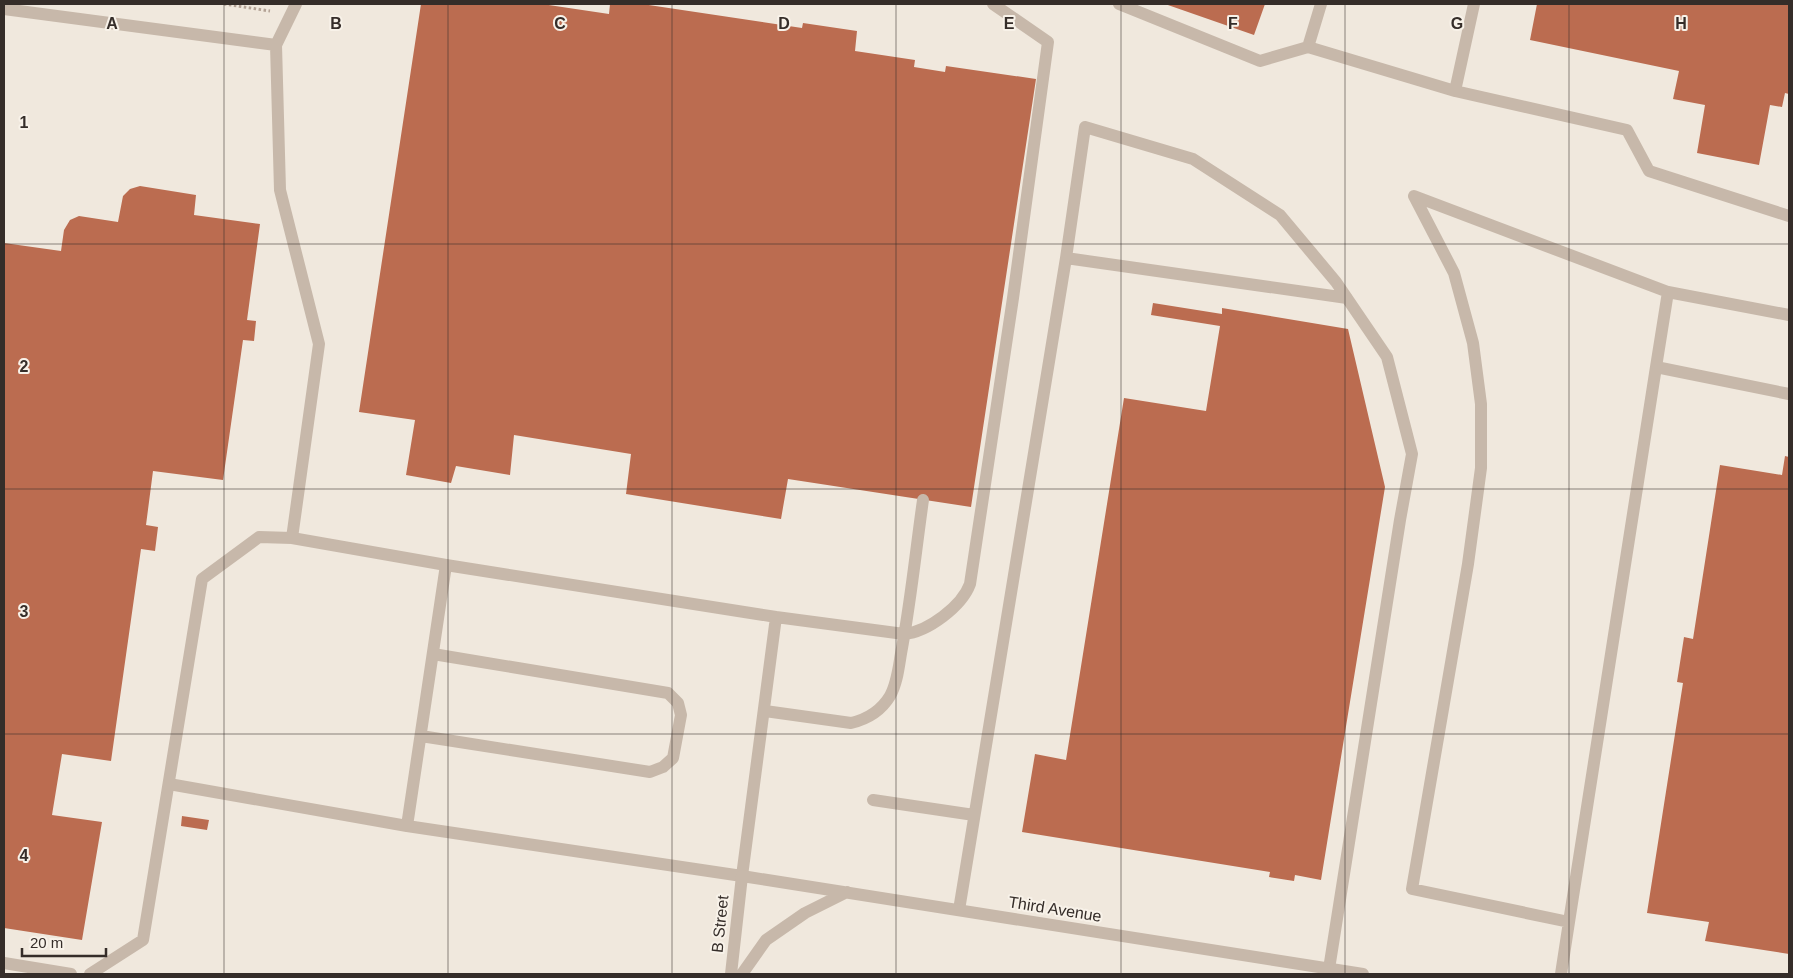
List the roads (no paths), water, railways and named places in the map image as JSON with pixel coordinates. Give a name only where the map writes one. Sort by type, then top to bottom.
[{"type":"street","points":[[90,974],[142,940],[202,579],[259,537],[292,538],[446,565],[776,617],[904,634],[918,631],[953,608],[964,597],[970,584],[1013,298],[1048,42],[993,4]]},
{"type":"street","points":[[1118,4],[1260,61],[1308,47],[1455,91],[1627,130],[1649,171],[1789,216]]},
{"type":"street","points":[[1308,47],[1321,4]]},
{"type":"street","points":[[1455,91],[1474,4]]},
{"type":"street","points":[[4,9],[276,45]]},
{"type":"street","points":[[292,538],[318,344],[280,190],[276,45],[294,9]]},
{"type":"street","points":[[959,910],[1066,258],[1085,127],[1193,159],[1280,215],[1336,282],[1387,357],[1412,454],[1329,969]]},
{"type":"street","points":[[1569,922],[1412,889],[1468,564],[1481,468],[1481,404],[1473,343],[1454,273],[1414,196],[1668,292],[1789,315]]},
{"type":"street","points":[[1066,258],[1347,298]]},
{"type":"street","points":[[1561,974],[1668,292]]},
{"type":"street","points":[[1656,367],[1789,394]]},
{"type":"street","points":[[765,711],[851,724],[863,721],[883,706],[891,694],[896,681],[923,500]]},
{"type":"street","points":[[407,826],[446,565]]},
{"type":"street","name":"B Street","points":[[731,974],[776,617]]},
{"type":"street","points":[[421,736],[650,772],[663,767],[673,758],[681,715],[678,703],[668,693],[433,654]]},
{"type":"street","name":"Third Avenue","points":[[169,784],[407,826],[848,892],[1364,974]]},
{"type":"street","points":[[873,800],[974,815]]},
{"type":"street","points":[[742,974],[766,940],[806,913],[848,892]]},
{"type":"street","points":[[4,963],[71,974]]}]
